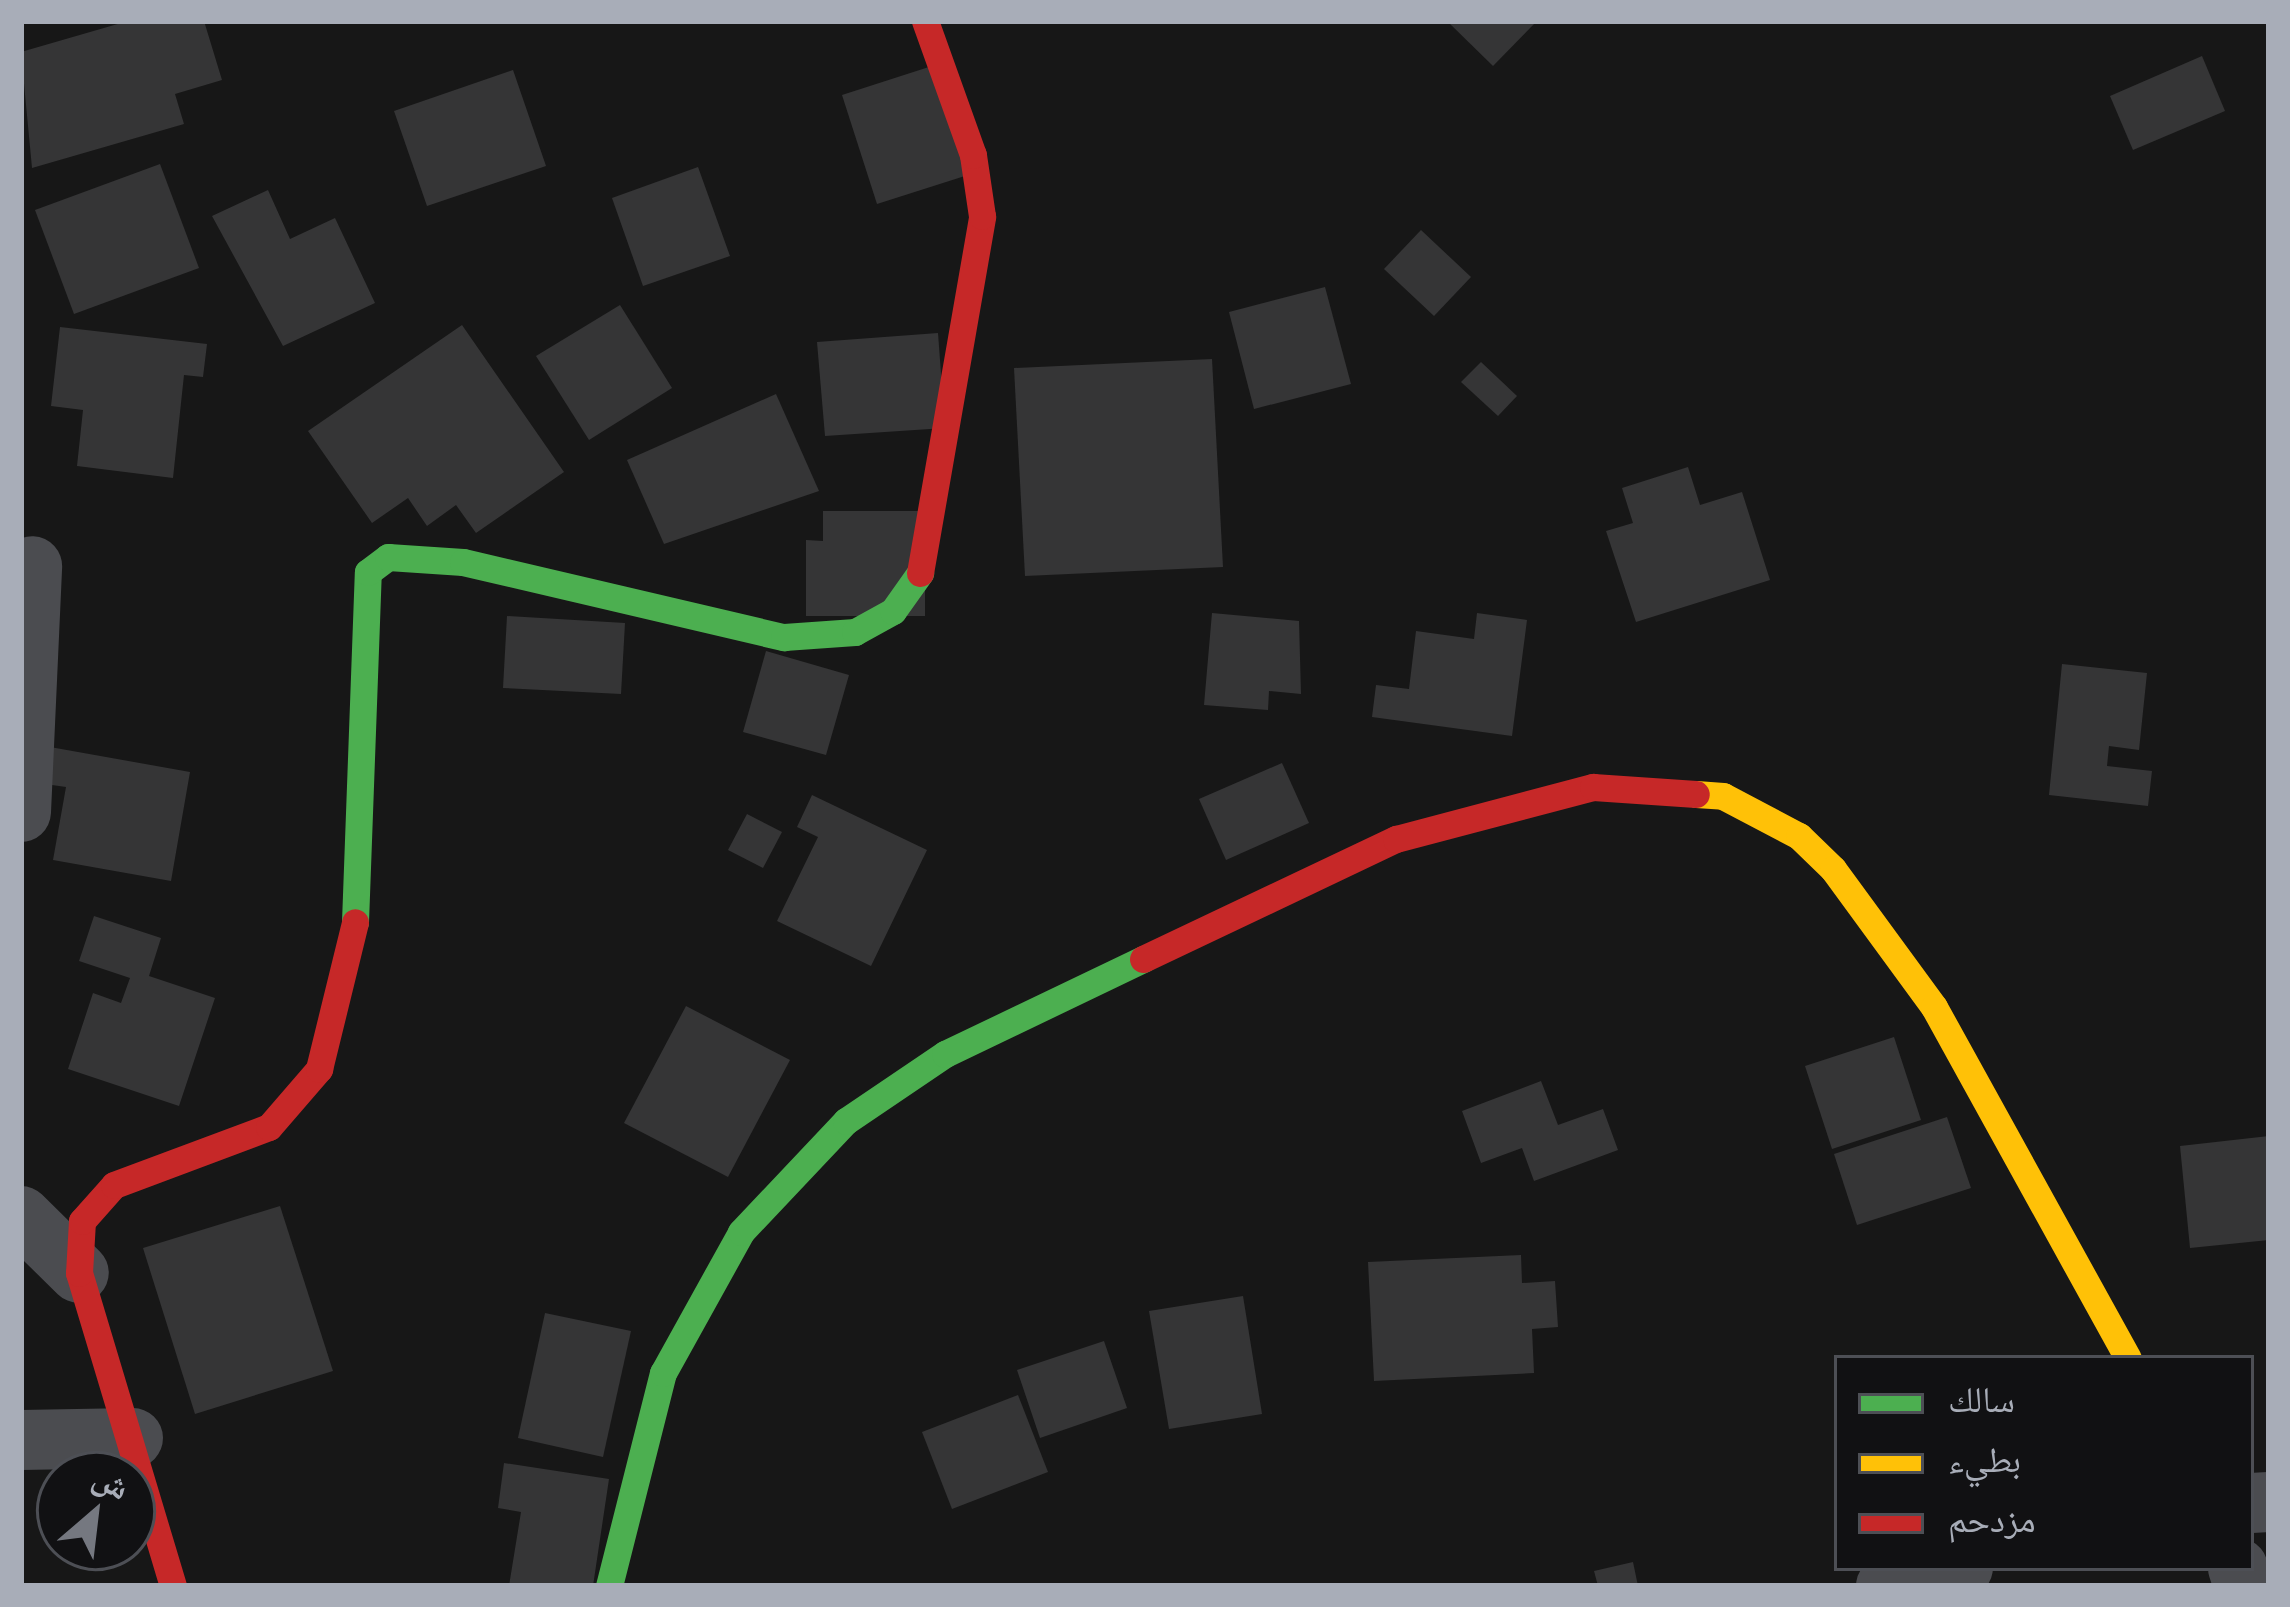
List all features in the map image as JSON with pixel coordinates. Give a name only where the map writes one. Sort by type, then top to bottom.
[{"type":"street","points":[[80,1273],[96,1196],[269,1127],[320,1069],[359,904],[359,609],[373,564],[463,562],[588,583],[784,637],[855,632],[911,592],[979,282],[982,216],[974,155],[925,21]]},
{"type":"street","points":[[21,812],[32,566]]},
{"type":"street","points":[[609,1586],[641,1432],[673,1354],[741,1232],[846,1121],[946,1054],[1396,839],[1593,787],[1723,796],[1799,836],[1833,869],[1934,1006],[2126,1355]]},
{"type":"street","points":[[21,1216],[80,1273],[133,1438],[173,1586]]},
{"type":"street","points":[[21,1440],[133,1438]]},
{"type":"street","points":[[1898,1585],[1952,1571]]},
{"type":"building","points":[[128,21],[204,21],[222,80],[175,94],[184,124],[32,168],[21,52]]},
{"type":"building","points":[[1447,21],[1537,21],[1493,66]]},
{"type":"building","points":[[2202,56],[2225,111],[2133,150],[2110,96]]},
{"type":"building","points":[[932,66],[968,175],[877,204],[842,95]]},
{"type":"building","points":[[513,70],[546,166],[427,206],[394,111]]},
{"type":"building","points":[[160,164],[199,268],[74,314],[35,210]]},
{"type":"building","points":[[698,167],[730,256],[643,286],[612,198]]},
{"type":"building","points":[[268,190],[290,239],[335,218],[375,303],[283,346],[212,216]]},
{"type":"building","points":[[1421,230],[1471,277],[1434,316],[1384,269]]},
{"type":"building","points":[[1325,287],[1351,384],[1254,409],[1229,312]]},
{"type":"building","points":[[620,305],[672,388],[589,440],[536,356]]},
{"type":"building","points":[[462,325],[564,472],[476,533],[456,505],[427,526],[408,498],[372,523],[308,431]]},
{"type":"building","points":[[60,327],[207,344],[203,377],[184,375],[173,478],[77,466],[83,410],[51,406]]},
{"type":"building","points":[[938,333],[945,428],[825,436],[817,342]]},
{"type":"building","points":[[1212,359],[1223,567],[1025,576],[1014,368]]},
{"type":"building","points":[[1481,362],[1517,396],[1498,416],[1461,382]]},
{"type":"building","points":[[776,394],[819,491],[664,544],[627,460]]},
{"type":"building","points":[[1688,467],[1700,505],[1742,492],[1770,580],[1636,622],[1606,531],[1633,523],[1622,488]]},
{"type":"building","points":[[823,511],[925,511],[925,616],[806,616],[806,540],[823,541]]},
{"type":"building","points":[[1212,613],[1299,621],[1301,694],[1269,691],[1268,710],[1204,705]]},
{"type":"building","points":[[1477,613],[1527,620],[1512,736],[1372,717],[1376,685],[1409,689],[1416,631],[1474,639]]},
{"type":"building","points":[[507,616],[625,623],[621,694],[503,688]]},
{"type":"building","points":[[766,651],[849,675],[826,755],[743,732]]},
{"type":"building","points":[[2062,664],[2147,673],[2139,750],[2109,746],[2107,766],[2152,771],[2148,806],[2049,795]]},
{"type":"building","points":[[50,747],[190,772],[171,881],[53,860],[66,787],[45,784]]},
{"type":"building","points":[[1282,763],[1309,823],[1226,860],[1199,799]]},
{"type":"building","points":[[812,795],[927,850],[871,966],[777,921],[818,837],[797,827]]},
{"type":"building","points":[[747,814],[782,832],[763,868],[728,850]]},
{"type":"building","points":[[94,916],[161,938],[149,976],[215,998],[179,1106],[68,1069],[93,993],[121,1003],[130,978],[79,961]]},
{"type":"building","points":[[686,1006],[790,1060],[728,1177],[624,1123]]},
{"type":"building","points":[[1894,1037],[1921,1120],[1832,1149],[1805,1066]]},
{"type":"building","points":[[1541,1081],[1558,1125],[1603,1109],[1618,1150],[1534,1181],[1522,1148],[1481,1163],[1462,1111]]},
{"type":"building","points":[[1947,1117],[1971,1188],[1857,1225],[1834,1154]]},
{"type":"building","points":[[2269,1136],[2269,1240],[2190,1248],[2180,1146]]},
{"type":"building","points":[[280,1206],[333,1371],[195,1414],[143,1248]]},
{"type":"building","points":[[1521,1255],[1522,1283],[1555,1281],[1558,1327],[1532,1329],[1534,1373],[1374,1381],[1368,1262]]},
{"type":"building","points":[[1243,1296],[1262,1414],[1169,1429],[1149,1311]]},
{"type":"building","points":[[545,1313],[631,1331],[603,1457],[518,1438]]},
{"type":"building","points":[[1104,1341],[1127,1408],[1040,1438],[1017,1370]]},
{"type":"building","points":[[1018,1395],[1048,1472],[952,1509],[922,1432]]},
{"type":"building","points":[[504,1463],[609,1479],[593,1586],[509,1586],[521,1512],[498,1508]]},
{"type":"building","points":[[1633,1562],[1638,1586],[1598,1586],[1594,1571]]},
{"type":"traffic: fast","points":[[355,922],[368,572],[388,557],[463,562],[784,637],[855,632],[893,611],[920,573]]},
{"type":"traffic: fast","points":[[609,1586],[663,1373],[741,1232],[846,1121],[945,1054],[1143,959]]},
{"type":"traffic: slow","points":[[1696,794],[1723,796],[1799,836],[1833,869],[1934,1007],[2126,1355]]},
{"type":"traffic: jam","points":[[920,573],[982,216],[973,155],[925,21]]},
{"type":"traffic: jam","points":[[1143,959],[1396,839],[1593,787],[1696,794]]},
{"type":"traffic: jam","points":[[173,1586],[79,1273],[82,1221],[114,1185],[269,1127],[319,1069],[355,922]]}]
